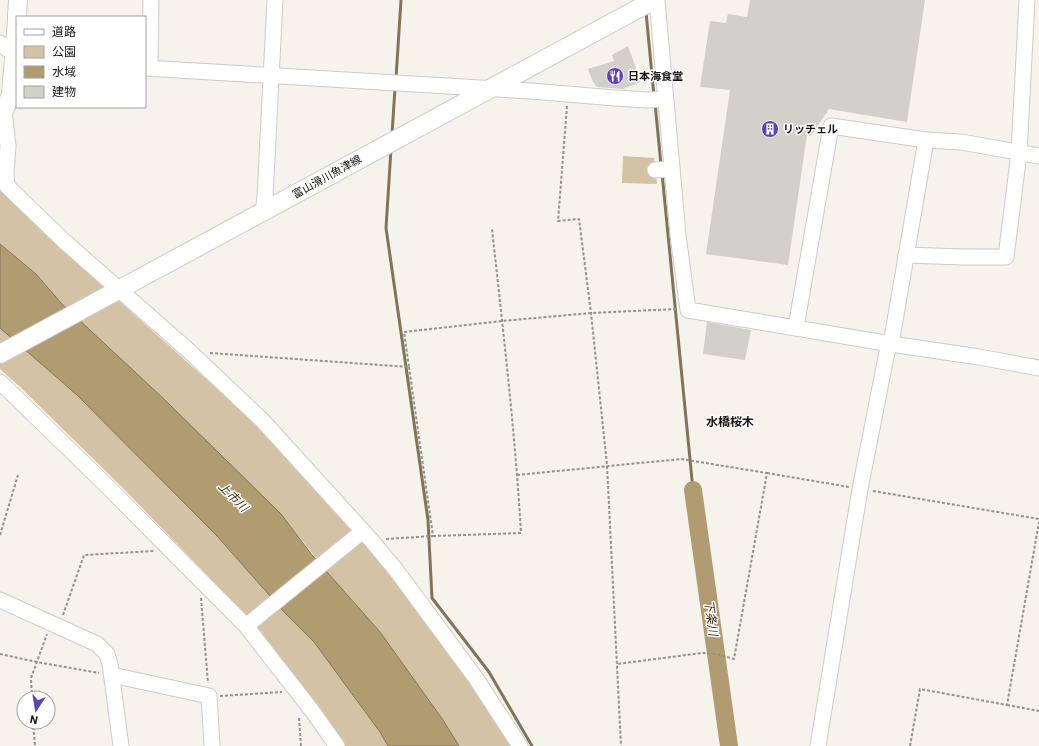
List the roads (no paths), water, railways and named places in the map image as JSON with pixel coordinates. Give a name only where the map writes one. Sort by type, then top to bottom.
[{"type":"main road","points":[[17,16],[18,0]]},
{"type":"main road","name":"富山滑川魚津線","points":[[0,354],[650,2]]},
{"type":"main road","points":[[2,112],[12,95],[12,53],[16,27]]},
{"type":"street","points":[[151,0],[148,68],[658,100]]},
{"type":"street","points":[[263,212],[275,0]]},
{"type":"street","points":[[906,255],[963,258],[1006,257],[1019,153],[1027,0]]},
{"type":"street","points":[[650,2],[658,100],[672,169],[678,235],[688,310],[1039,368]]},
{"type":"street","points":[[2,112],[8,146],[6,173],[7,186],[64,241],[113,293],[189,351],[262,420],[396,570],[475,677],[520,746]]},
{"type":"street","points":[[796,328],[831,126],[926,140],[961,142],[1039,156]]},
{"type":"street","points":[[818,746],[860,489],[887,352],[892,344],[926,140]]},
{"type":"street","points":[[655,170],[672,169]]},
{"type":"street","points":[[0,382],[105,484],[246,626],[313,712],[337,746]]},
{"type":"street","points":[[246,626],[367,536]]},
{"type":"street","points":[[0,600],[97,644],[107,654],[112,675],[120,746]]},
{"type":"street","points":[[112,675],[209,696],[212,746]]},
{"type":"water","name":"上市川","points":[[0,244],[36,274],[61,303],[166,401],[281,514],[312,555],[380,632],[443,720],[459,746],[388,746],[380,732],[314,642],[285,613],[217,536],[77,395],[0,328]]},
{"type":"waterway","points":[[396,78],[401,0]]},
{"type":"waterway","points":[[646,12],[654,96]]},
{"type":"waterway","points":[[392,134],[395,88]]},
{"type":"waterway","points":[[655,103],[661,165]]},
{"type":"waterway","points":[[391,149],[386,228],[428,520],[432,598],[489,672],[532,746]]},
{"type":"waterway","points":[[662,173],[693,490]]},
{"type":"waterway","name":"下条川","points":[[693,490],[729,746]]},
{"type":"place","name":"日本海食堂","points":[[615,76]]},
{"type":"place","name":"リッチェル","points":[[770,129]]},
{"type":"district","name":"水橋桜木","points":[[730,422]]}]
